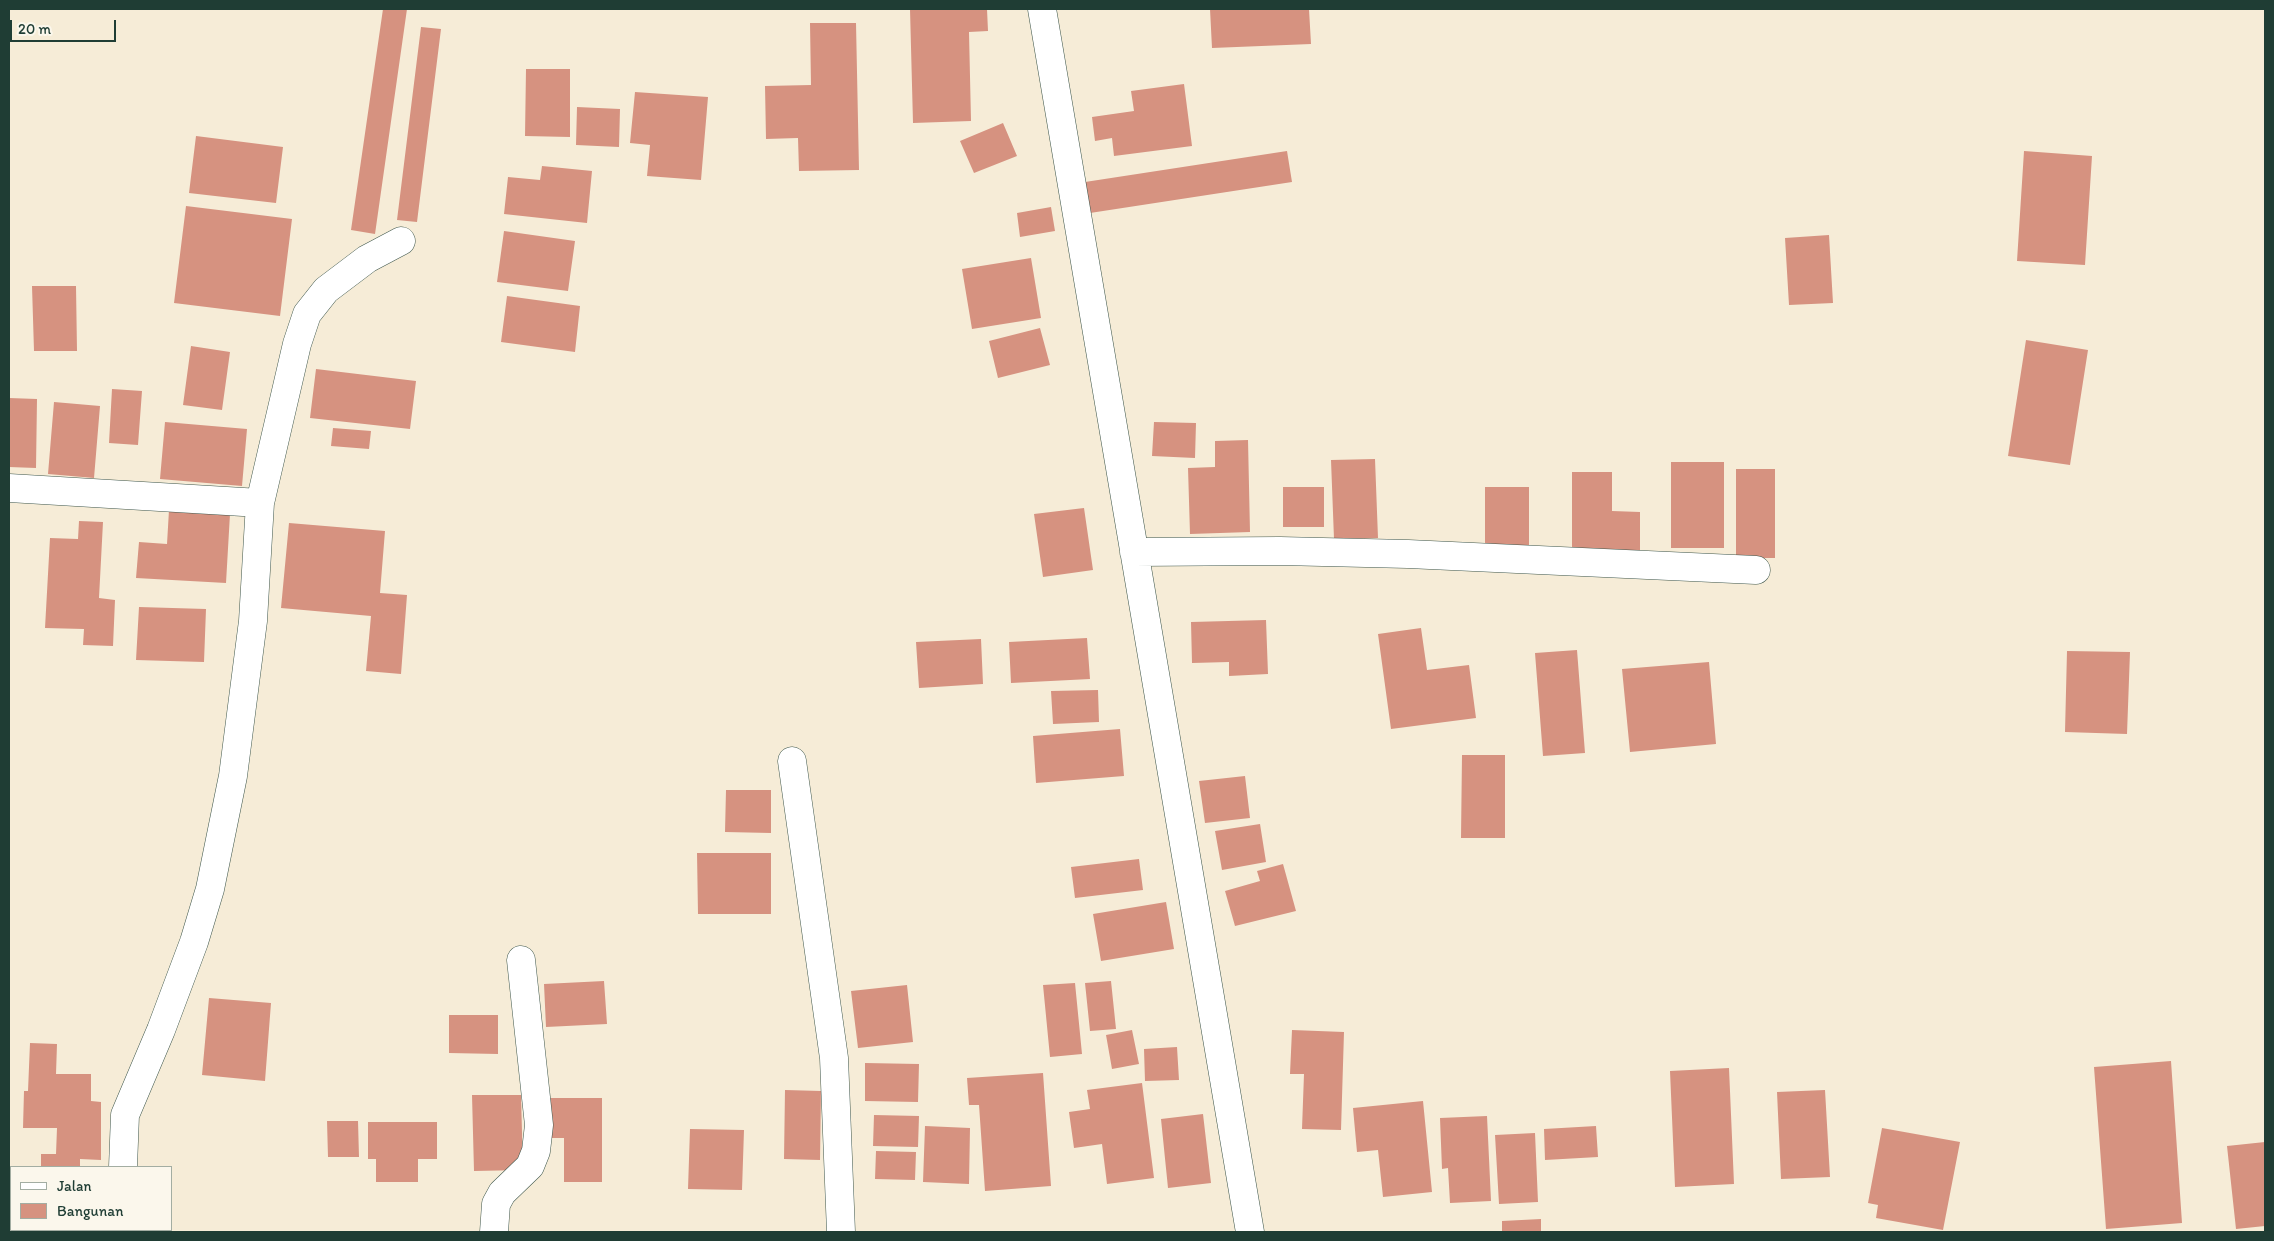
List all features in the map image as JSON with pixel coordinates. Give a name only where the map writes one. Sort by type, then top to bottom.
[{"type":"street","points":[[1042,9],[1250,1232]]},
{"type":"street","points":[[123,1166],[125,1115],[161,1030],[194,942],[210,889],[233,776],[251,640],[260,503],[297,344],[307,314],[326,290],[367,259],[401,241]]},
{"type":"street","points":[[9,488],[260,503]]},
{"type":"street","points":[[1134,552],[1280,551],[1408,554],[1756,570]]},
{"type":"street","points":[[792,761],[834,1058],[841,1232]]},
{"type":"street","points":[[494,1232],[496,1204],[502,1193],[530,1166],[536,1152],[539,1125],[521,960]]},
{"type":"street","points":[[9,1232],[15,1232]]},
{"type":"building","points":[[383,9],[407,9],[375,234],[351,230]]},
{"type":"building","points":[[910,9],[987,9],[988,31],[969,32],[971,121],[913,123]]},
{"type":"building","points":[[1210,9],[1309,9],[1311,44],[1212,48]]},
{"type":"building","points":[[810,23],[856,23],[859,170],[799,171],[798,138],[766,139],[765,86],[811,85]]},
{"type":"building","points":[[421,27],[441,29],[417,222],[397,220]]},
{"type":"building","points":[[526,69],[570,69],[570,137],[525,136]]},
{"type":"building","points":[[1184,84],[1192,146],[1114,156],[1112,138],[1095,141],[1092,117],[1134,111],[1131,91]]},
{"type":"building","points":[[635,92],[708,97],[701,180],[647,176],[650,145],[630,143]]},
{"type":"building","points":[[577,107],[620,109],[619,147],[576,145]]},
{"type":"building","points":[[1003,123],[1017,156],[974,173],[960,141]]},
{"type":"building","points":[[196,136],[283,147],[276,203],[189,193]]},
{"type":"building","points":[[1287,151],[1292,182],[1090,213],[1085,182]]},
{"type":"building","points":[[2024,151],[2092,156],[2085,265],[2017,261]]},
{"type":"building","points":[[542,166],[592,171],[587,223],[504,214],[508,177],[540,180]]},
{"type":"building","points":[[186,206],[292,219],[280,316],[174,303]]},
{"type":"building","points":[[1051,207],[1055,231],[1020,237],[1017,213]]},
{"type":"building","points":[[504,231],[575,241],[568,291],[497,282]]},
{"type":"building","points":[[1829,235],[1833,303],[1789,305],[1785,238]]},
{"type":"building","points":[[1031,258],[1041,318],[972,329],[962,269]]},
{"type":"building","points":[[32,286],[76,286],[77,351],[34,351]]},
{"type":"building","points":[[507,296],[580,306],[575,352],[501,342]]},
{"type":"building","points":[[1040,328],[1050,365],[998,378],[989,341]]},
{"type":"building","points":[[2026,340],[2088,350],[2070,465],[2008,456]]},
{"type":"building","points":[[191,346],[230,352],[222,410],[183,405]]},
{"type":"building","points":[[316,369],[416,381],[410,429],[310,418]]},
{"type":"building","points":[[112,389],[142,391],[138,445],[109,443]]},
{"type":"building","points":[[9,398],[37,399],[36,468],[9,467]]},
{"type":"building","points":[[54,402],[100,406],[94,478],[48,474]]},
{"type":"building","points":[[165,422],[247,429],[242,486],[160,479]]},
{"type":"building","points":[[1154,422],[1196,423],[1195,458],[1152,456]]},
{"type":"building","points":[[333,428],[371,431],[369,449],[331,446]]},
{"type":"building","points":[[1248,440],[1250,532],[1190,534],[1188,468],[1215,467],[1215,441]]},
{"type":"building","points":[[1375,459],[1378,538],[1334,539],[1331,460]]},
{"type":"building","points":[[1671,462],[1724,462],[1724,548],[1671,548]]},
{"type":"building","points":[[1736,469],[1775,469],[1775,558],[1736,558]]},
{"type":"building","points":[[1572,472],[1612,472],[1612,511],[1640,512],[1640,551],[1572,551]]},
{"type":"building","points":[[1283,487],[1324,487],[1324,527],[1283,527]]},
{"type":"building","points":[[1485,487],[1529,487],[1529,548],[1485,548]]},
{"type":"building","points":[[1084,508],[1093,570],[1043,577],[1034,514]]},
{"type":"building","points":[[169,510],[230,514],[226,583],[136,578],[139,542],[167,544]]},
{"type":"building","points":[[79,521],[103,522],[99,598],[115,600],[113,646],[83,645],[84,629],[45,628],[50,538],[78,539]]},
{"type":"building","points":[[289,523],[385,531],[380,593],[407,595],[401,674],[366,671],[371,616],[281,608]]},
{"type":"building","points":[[139,607],[206,609],[204,662],[136,660]]},
{"type":"building","points":[[1266,620],[1268,674],[1229,676],[1229,662],[1192,663],[1191,622]]},
{"type":"building","points":[[1421,628],[1427,670],[1469,665],[1476,718],[1391,729],[1378,634]]},
{"type":"building","points":[[1087,638],[1090,679],[1011,683],[1009,642]]},
{"type":"building","points":[[981,639],[983,684],[919,688],[916,642]]},
{"type":"building","points":[[1577,650],[1585,753],[1543,756],[1535,653]]},
{"type":"building","points":[[2067,651],[2130,652],[2127,734],[2065,732]]},
{"type":"building","points":[[1709,662],[1716,744],[1630,752],[1622,669]]},
{"type":"building","points":[[1098,690],[1099,722],[1053,724],[1051,691]]},
{"type":"building","points":[[1120,729],[1124,776],[1036,783],[1033,736]]},
{"type":"building","points":[[1462,755],[1505,755],[1505,838],[1461,838]]},
{"type":"building","points":[[1245,776],[1250,818],[1205,823],[1199,781]]},
{"type":"building","points":[[726,790],[771,790],[771,833],[725,832]]},
{"type":"building","points":[[1260,824],[1266,862],[1222,870],[1215,831]]},
{"type":"building","points":[[697,853],[771,853],[771,914],[698,914]]},
{"type":"building","points":[[1139,859],[1143,890],[1075,898],[1071,867]]},
{"type":"building","points":[[1283,864],[1296,911],[1235,926],[1225,891],[1260,881],[1257,871]]},
{"type":"building","points":[[1166,902],[1174,949],[1101,961],[1093,914]]},
{"type":"building","points":[[604,981],[607,1024],[546,1027],[544,984]]},
{"type":"building","points":[[1111,981],[1116,1029],[1090,1031],[1085,983]]},
{"type":"building","points":[[1075,983],[1082,1054],[1050,1057],[1043,985]]},
{"type":"building","points":[[907,985],[913,1042],[858,1048],[851,991]]},
{"type":"building","points":[[209,998],[271,1003],[265,1081],[202,1075]]},
{"type":"building","points":[[449,1015],[498,1015],[498,1054],[449,1053]]},
{"type":"building","points":[[1132,1030],[1139,1064],[1112,1069],[1106,1035]]},
{"type":"building","points":[[1292,1030],[1344,1032],[1341,1130],[1302,1129],[1304,1074],[1290,1074]]},
{"type":"building","points":[[30,1043],[57,1044],[56,1074],[91,1074],[91,1101],[101,1102],[101,1160],[80,1159],[80,1166],[41,1166],[41,1154],[56,1154],[57,1128],[23,1128],[24,1091],[28,1091]]},
{"type":"building","points":[[1177,1047],[1179,1080],[1145,1081],[1144,1049]]},
{"type":"building","points":[[2171,1061],[2182,1223],[2106,1229],[2094,1067]]},
{"type":"building","points":[[865,1063],[919,1064],[918,1102],[865,1101]]},
{"type":"building","points":[[1729,1068],[1734,1184],[1675,1187],[1670,1071]]},
{"type":"building","points":[[1043,1073],[1051,1186],[985,1191],[979,1105],[969,1105],[967,1078]]},
{"type":"building","points":[[1142,1083],[1154,1178],[1107,1184],[1102,1144],[1074,1148],[1069,1112],[1090,1109],[1087,1090]]},
{"type":"building","points":[[785,1090],[821,1091],[820,1160],[784,1159]]},
{"type":"building","points":[[1825,1090],[1830,1177],[1781,1179],[1777,1092]]},
{"type":"building","points":[[472,1095],[521,1095],[523,1170],[474,1171]]},
{"type":"building","points":[[550,1098],[602,1098],[602,1182],[564,1182],[564,1138],[549,1138]]},
{"type":"building","points":[[1423,1101],[1432,1192],[1383,1197],[1378,1150],[1357,1152],[1353,1108]]},
{"type":"building","points":[[1203,1114],[1211,1183],[1168,1188],[1161,1119]]},
{"type":"building","points":[[874,1115],[919,1116],[918,1147],[873,1146]]},
{"type":"building","points":[[1487,1116],[1491,1201],[1450,1203],[1448,1168],[1442,1169],[1440,1118]]},
{"type":"building","points":[[327,1121],[358,1121],[359,1157],[328,1157]]},
{"type":"building","points":[[368,1122],[437,1122],[437,1159],[418,1159],[418,1182],[376,1182],[376,1159],[368,1159]]},
{"type":"building","points":[[925,1126],[970,1128],[969,1184],[923,1182]]},
{"type":"building","points":[[1596,1126],[1598,1157],[1545,1160],[1544,1129]]},
{"type":"building","points":[[1882,1128],[1960,1142],[1943,1230],[1876,1218],[1878,1205],[1868,1203]]},
{"type":"building","points":[[690,1129],[744,1130],[742,1190],[688,1189]]},
{"type":"building","points":[[1535,1133],[1538,1202],[1499,1204],[1495,1135]]},
{"type":"building","points":[[2265,1142],[2265,1226],[2236,1229],[2227,1146]]},
{"type":"building","points":[[876,1151],[916,1152],[915,1180],[875,1179]]},
{"type":"building","points":[[1541,1219],[1541,1232],[1502,1232],[1502,1221]]}]
